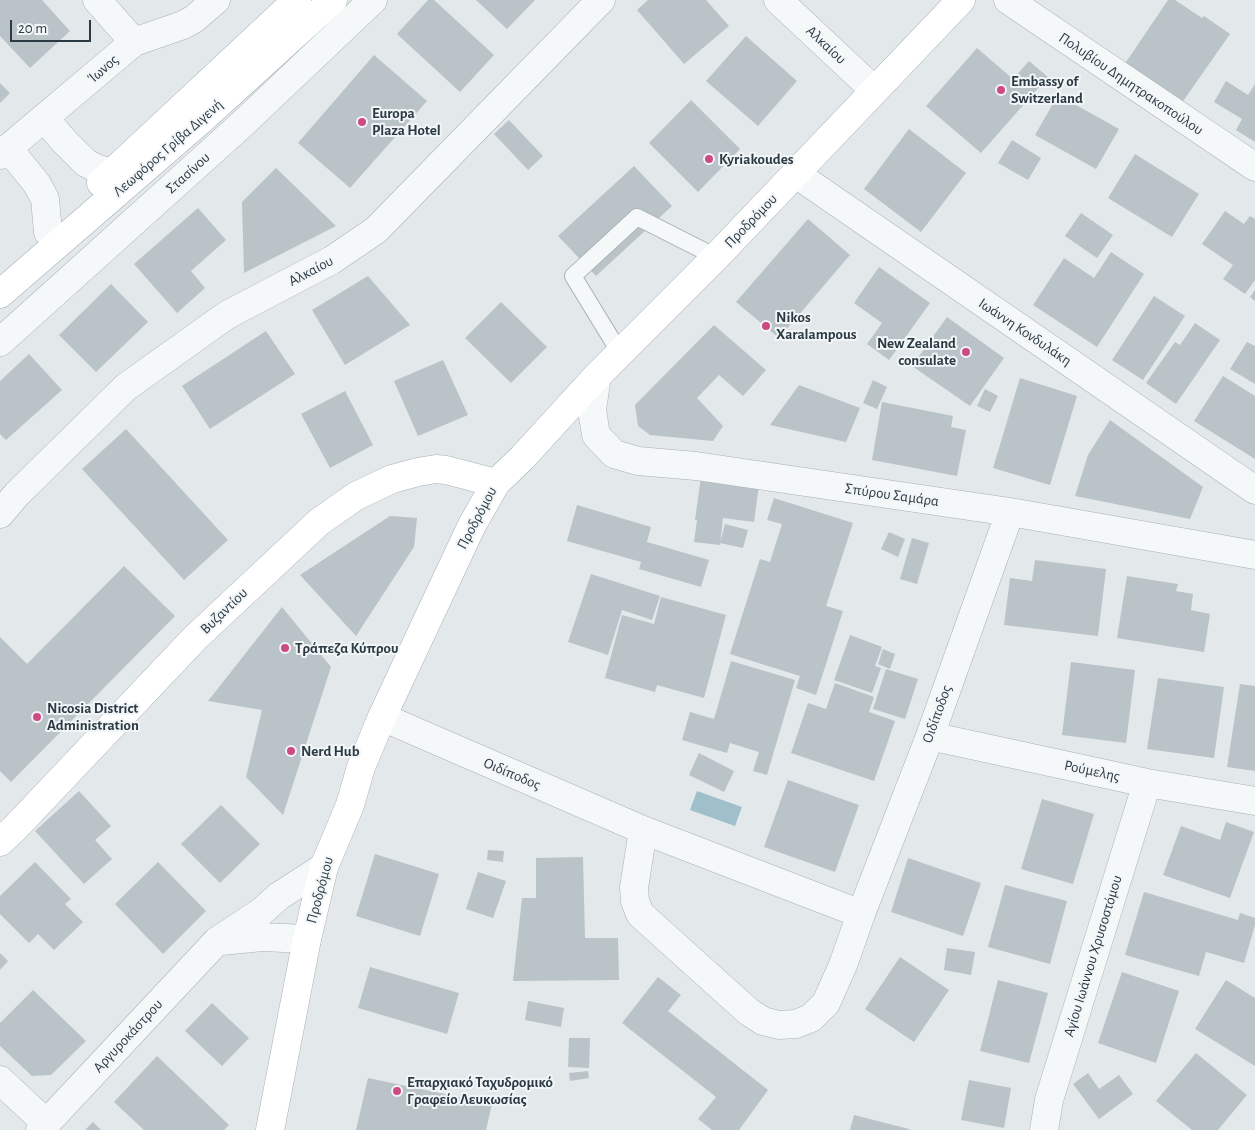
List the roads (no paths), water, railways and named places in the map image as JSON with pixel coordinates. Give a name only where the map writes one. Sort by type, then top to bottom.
[{"type":"main road","name":"Λεωφόρος Γρίβα Διγενή","points":[[0,275],[297,0]]},
{"type":"main road","name":"Λεωφόρος Γρίβα Διγενή","points":[[0,294],[201,120],[333,0]]},
{"type":"main road","name":"Προδρόμου","points":[[270,1130],[307,939],[324,867],[350,805],[361,767],[382,718],[472,525],[496,483],[522,458],[597,376],[796,174],[961,0]]},
{"type":"main road","name":"Βυζαντίου","points":[[5,829],[195,638],[319,522],[356,496],[392,479],[418,472],[436,469],[446,470],[496,483]]},
{"type":"street","points":[[97,0],[134,42]]},
{"type":"street","name":"Ίωνος","points":[[4,151],[134,42],[183,25],[194,19],[216,0]]},
{"type":"street","name":"Στασίνου","points":[[0,342],[239,127],[373,0]]},
{"type":"street","name":"Αλκαίου","points":[[0,514],[17,494],[126,387],[227,315],[332,260],[376,230],[601,0]]},
{"type":"street","name":"Αλκαίου","points":[[778,0],[874,90]]},
{"type":"street","name":"Πολυβίου Δημητρακοπούλου","points":[[1008,0],[1255,167]]},
{"type":"street","points":[[45,118],[86,164],[112,172]]},
{"type":"street","points":[[4,151],[38,184],[45,199],[48,232]]},
{"type":"street","name":"Ιωάννη Κονδυλάκη","points":[[796,174],[1255,490]]},
{"type":"street","name":"Σπύρου Σαμάρα","points":[[597,376],[592,410],[596,436],[614,454],[638,461],[696,466],[1010,512],[1255,555]]},
{"type":"street","name":"Οιδίποδος","points":[[642,830],[634,888],[635,901],[640,914],[749,1012],[763,1021],[779,1025],[796,1024],[811,1018],[826,1003],[843,965],[930,736],[1010,512]]},
{"type":"street","name":"Οιδίποδος","points":[[382,718],[642,830],[861,914]]},
{"type":"street","name":"Ρούμελης","points":[[930,736],[1147,783],[1255,802]]},
{"type":"street","name":"Αγίου Ιωάννου Χρυσοστόμου","points":[[1044,1130],[1049,1100],[1147,783]]},
{"type":"street","name":"Αργυροκάστρου","points":[[43,1127],[217,941],[261,912],[279,896],[324,867]]},
{"type":"street","points":[[217,941],[262,937],[307,939]]},
{"type":"street","points":[[0,1080],[43,1127]]},
{"type":"lane","points":[[620,353],[573,276],[637,217],[716,257]]},
{"type":"water","points":[[697,791],[742,807],[735,826],[690,810]]},
{"type":"place","name":"Embassy of Switzerland","points":[[1001,90]]},
{"type":"place","name":"Europa Plaza Hotel","points":[[362,122]]},
{"type":"place","name":"Kyriakoudes","points":[[709,159]]},
{"type":"place","name":"Nikos Xaralampous","points":[[766,326]]},
{"type":"place","name":"New Zealand consulate","points":[[966,352]]},
{"type":"place","name":"Τράπεζα Κύπρου","points":[[285,648]]},
{"type":"place","name":"Nicosia District Administration","points":[[37,717]]},
{"type":"place","name":"Nerd Hub","points":[[291,751]]},
{"type":"place","name":"Επαρχιακό Ταχυδρομικό Γραφείο Λευκωσίας","points":[[397,1091]]}]
